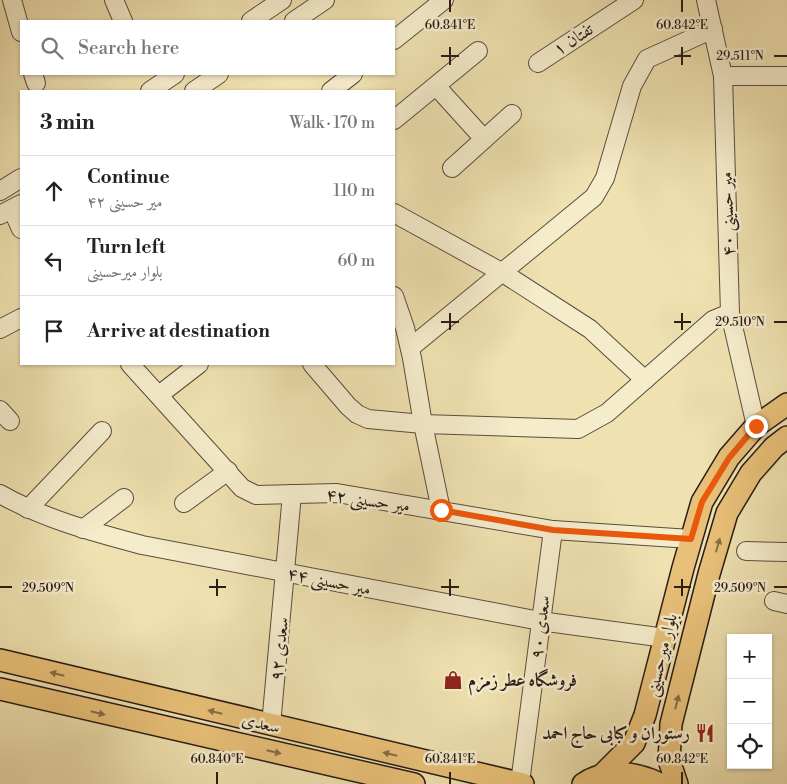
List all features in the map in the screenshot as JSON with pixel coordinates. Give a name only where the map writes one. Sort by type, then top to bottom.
[{"type":"main road","name":"بلوار میرحسینی","points":[[587,782],[634,743],[645,715],[702,502],[729,458],[756,426],[787,404]]},
{"type":"main road","name":"بلوار میرحسینی","points":[[677,784],[669,760],[671,724],[727,513],[751,473],[774,447],[787,437]]},
{"type":"main road","name":"سعدی","points":[[0,660],[522,784]]},
{"type":"main road","name":"سعدی","points":[[0,689],[414,784]]},
{"type":"main road","points":[[587,782],[614,774],[627,774],[640,775],[660,784]]},
{"type":"street","points":[[12,0],[20,28]]},
{"type":"street","points":[[114,0],[123,20]]},
{"type":"street","points":[[252,20],[282,0]]},
{"type":"street","points":[[295,20],[325,0]]},
{"type":"street","points":[[395,39],[444,0]]},
{"type":"street","name":"تفتان ۱","points":[[538,62],[634,0]]},
{"type":"street","name":"میر حسینی ۴۰","points":[[706,0],[723,76],[730,313],[756,426]]},
{"type":"street","points":[[410,348],[594,197],[605,178],[632,86],[646,59],[713,29]]},
{"type":"street","points":[[395,119],[478,51]]},
{"type":"street","points":[[149,85],[173,75]]},
{"type":"street","points":[[195,90],[218,75]]},
{"type":"street","points":[[332,90],[352,75]]},
{"type":"street","points":[[723,76],[787,76]]},
{"type":"street","points":[[436,86],[484,139]]},
{"type":"street","points":[[452,168],[512,114]]},
{"type":"street","points":[[0,191],[20,179]]},
{"type":"street","points":[[11,209],[20,226]]},
{"type":"street","points":[[395,214],[503,273],[590,329],[645,380]]},
{"type":"street","points":[[395,299],[410,348],[423,424],[441,510]]},
{"type":"street","points":[[313,365],[357,414],[368,419],[423,424],[578,429],[608,413],[713,320],[730,313]]},
{"type":"street","points":[[0,329],[20,319]]},
{"type":"street","name":"میر حسینی ۴۲","points":[[131,365],[242,488],[256,495],[337,493],[553,530],[691,539]]},
{"type":"street","points":[[159,395],[198,365]]},
{"type":"street","points":[[28,508],[102,431]]},
{"type":"street","points":[[184,503],[228,471]]},
{"type":"street","name":"میر حسینی ۴۴","points":[[0,494],[46,517],[142,546],[540,621],[665,638]]},
{"type":"street","name":"سعدی ۹۲","points":[[271,725],[292,494]]},
{"type":"street","points":[[84,529],[124,498]]},
{"type":"street","name":"سعدی ۹۰","points":[[522,784],[540,621],[553,530]]},
{"type":"street","points":[[746,551],[787,552]]},
{"type":"place","name":"فروشگاه عطر زمزم","points":[[453,680]]},
{"type":"place","name":"رستوران و کبابی حاج احمد","points":[[705,733]]},
{"type":"route","points":[[441,510],[553,530],[691,539],[702,502],[729,458],[756,426]]}]
